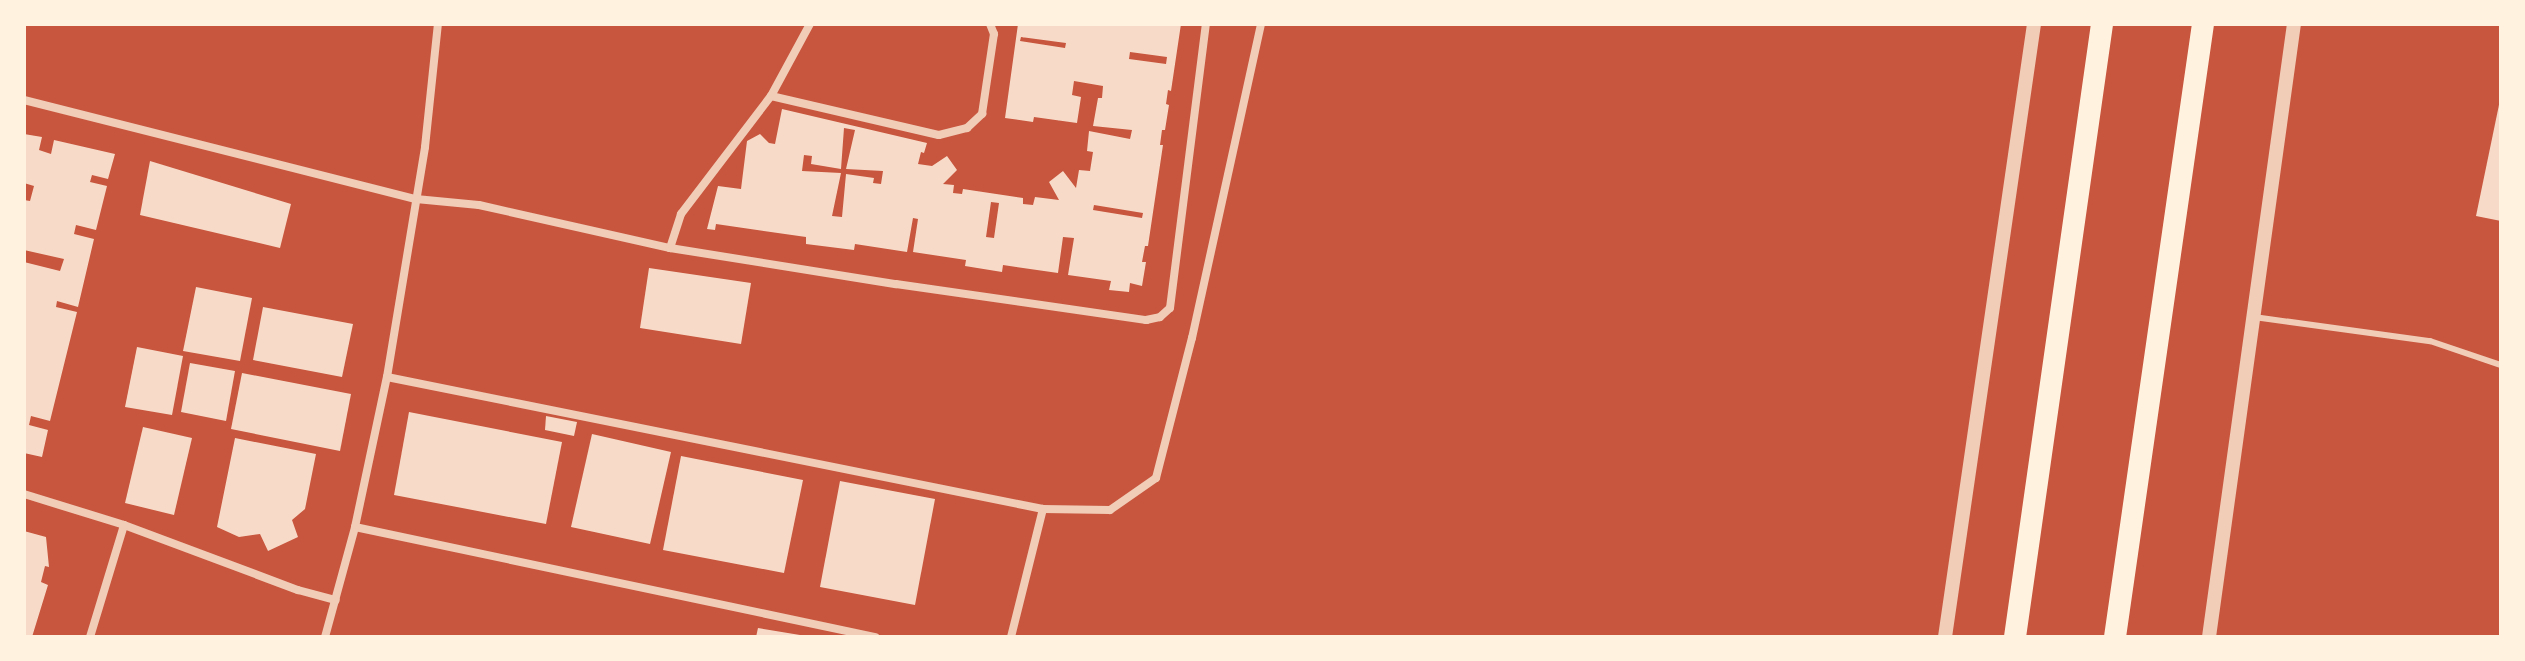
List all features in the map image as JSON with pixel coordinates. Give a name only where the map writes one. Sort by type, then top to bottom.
[{"type":"highway","points":[[2015,637],[2102,24]]},
{"type":"highway","points":[[2115,637],[2203,24]]},
{"type":"street","points":[[325,637],[355,527],[387,377],[416,199],[438,24]]},
{"type":"street","points":[[670,248],[681,214],[771,96],[810,24]]},
{"type":"street","points":[[771,96],[939,135],[967,128],[982,114],[994,34],[990,24]]},
{"type":"street","points":[[24,100],[416,199],[479,205],[670,248],[1146,320],[1160,317],[1170,308],[1206,24]]},
{"type":"street","points":[[387,377],[1043,509],[1110,510],[1156,478],[1192,338],[1261,24]]},
{"type":"street","points":[[1945,637],[2034,24]]},
{"type":"street","points":[[2209,637],[2294,24]]},
{"type":"street","points":[[24,494],[124,525],[298,590],[336,600]]},
{"type":"street","points":[[1011,637],[1043,509]]},
{"type":"street","points":[[90,637],[124,525]]},
{"type":"street","points":[[355,527],[875,637]]},
{"type":"lane","points":[[2253,317],[2430,341],[2501,365]]},
{"type":"building","points":[[1018,24],[1181,24],[1171,91],[1168,90],[1165,130],[1162,130],[1160,145],[1163,145],[1148,246],[1145,246],[1142,262],[1146,262],[1142,286],[1130,283],[1129,292],[1109,290],[1111,281],[1068,275],[1074,238],[1063,237],[1058,273],[1003,265],[1002,272],[965,266],[966,260],[913,252],[918,219],[913,218],[907,252],[855,244],[854,250],[806,244],[806,237],[716,224],[715,230],[707,229],[718,186],[741,189],[747,141],[760,134],[769,143],[775,144],[782,109],[927,143],[918,164],[932,166],[947,156],[957,170],[943,184],[954,185],[953,193],[962,194],[963,189],[1023,198],[1023,204],[1033,205],[1035,197],[1059,200],[1049,182],[1063,171],[1076,188],[1079,170],[1090,171],[1093,152],[1087,151],[1089,131],[1130,139],[1132,130],[1093,126],[1103,86],[1074,81],[1072,95],[1081,97],[1077,123],[1034,117],[1033,122],[1005,118]],"holes":[[[1021,37],[1066,43],[1065,48],[1020,41]],[[1130,52],[1167,57],[1166,64],[1129,59]],[[844,128],[855,130],[846,169],[883,171],[881,184],[873,183],[874,178],[846,174],[842,217],[832,216],[841,173],[802,171],[804,155],[812,156],[811,164],[841,169]],[[991,202],[999,203],[994,238],[986,237]],[[1094,205],[1143,213],[1142,218],[1093,210]]]},
{"type":"building","points":[[2501,101],[2501,221],[2476,216]]},
{"type":"building","points":[[24,134],[42,137],[39,150],[51,154],[54,140],[115,154],[108,179],[92,175],[90,182],[107,186],[96,230],[76,225],[74,234],[94,239],[78,307],[57,301],[56,307],[77,312],[50,421],[31,416],[29,425],[48,430],[42,457],[24,453],[24,262],[60,271],[64,259],[24,250],[24,200],[30,201],[34,186],[24,183]]},
{"type":"building","points":[[150,161],[291,204],[280,248],[140,215]]},
{"type":"building","points":[[649,268],[751,283],[741,344],[640,328]]},
{"type":"building","points":[[196,287],[252,298],[240,361],[183,351]]},
{"type":"building","points":[[263,307],[353,324],[342,377],[253,360]]},
{"type":"building","points":[[137,347],[183,356],[172,415],[125,407]]},
{"type":"building","points":[[190,363],[235,371],[226,421],[181,412]]},
{"type":"building","points":[[242,373],[351,394],[340,451],[231,429]]},
{"type":"building","points":[[409,412],[562,442],[546,524],[394,495]]},
{"type":"building","points":[[546,416],[577,422],[574,436],[545,430]]},
{"type":"building","points":[[143,427],[192,438],[174,515],[125,503]]},
{"type":"building","points":[[592,434],[671,452],[650,544],[571,527]]},
{"type":"building","points":[[235,438],[316,454],[305,509],[292,520],[298,537],[268,551],[260,534],[239,537],[217,527]]},
{"type":"building","points":[[681,456],[803,480],[784,573],[663,550]]},
{"type":"building","points":[[840,481],[935,499],[915,605],[820,587]]},
{"type":"building","points":[[24,531],[46,537],[49,567],[45,566],[41,582],[48,585],[32,637],[24,637]]},
{"type":"building","points":[[758,628],[800,635],[800,637],[756,637]]}]
